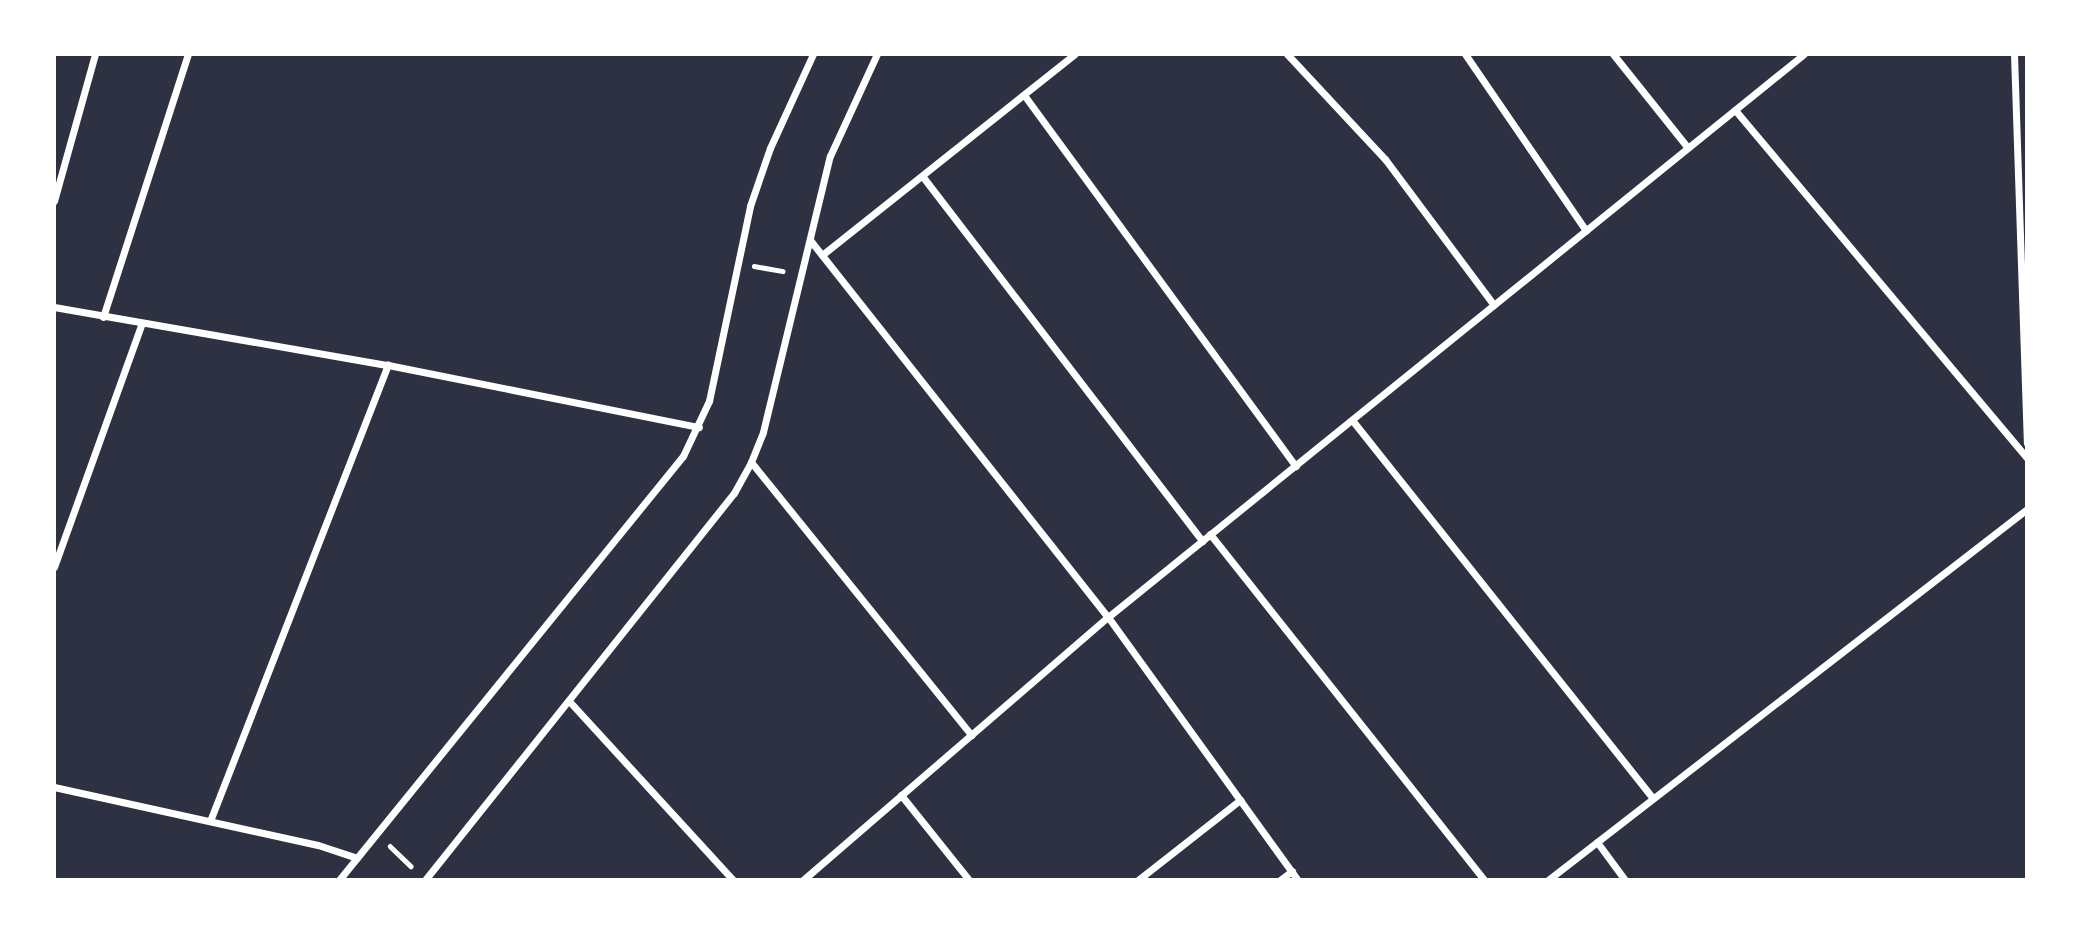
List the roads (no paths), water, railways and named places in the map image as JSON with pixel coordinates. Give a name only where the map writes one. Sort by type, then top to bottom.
[{"type":"street","points":[[54,201],[95,54]]},
{"type":"street","points":[[103,317],[188,54]]},
{"type":"street","points":[[339,880],[356,858],[379,836],[663,482],[699,427],[712,388],[750,206],[770,148],[813,54]]},
{"type":"street","points":[[425,880],[734,493],[751,462],[802,275],[830,156],[877,54]]},
{"type":"street","points":[[822,255],[1074,54]]},
{"type":"street","points":[[1287,54],[1385,159],[1494,305]]},
{"type":"street","points":[[1465,54],[1586,232]]},
{"type":"street","points":[[1613,54],[1688,148]]},
{"type":"street","points":[[803,880],[1108,617],[1804,54]]},
{"type":"street","points":[[2014,54],[2027,443]]},
{"type":"street","points":[[1024,95],[1296,466]]},
{"type":"street","points":[[1735,110],[2027,458]]},
{"type":"street","points":[[923,177],[1202,541]]},
{"type":"street","points":[[810,240],[1108,617],[1298,880]]},
{"type":"street","points":[[54,307],[141,325],[388,365],[699,427]]},
{"type":"street","points":[[54,567],[141,325]]},
{"type":"street","points":[[210,821],[388,365]]},
{"type":"street","points":[[1352,420],[1654,798]]},
{"type":"street","points":[[751,462],[971,735]]},
{"type":"street","points":[[1548,880],[2027,509]]},
{"type":"street","points":[[1210,534],[1484,880]]},
{"type":"street","points":[[569,701],[733,880]]},
{"type":"street","points":[[54,787],[210,821],[356,858]]},
{"type":"street","points":[[901,795],[969,880]]},
{"type":"street","points":[[1138,880],[1240,800]]},
{"type":"street","points":[[1597,842],[1625,880]]},
{"type":"street","points":[[1280,880],[1292,870]]}]
